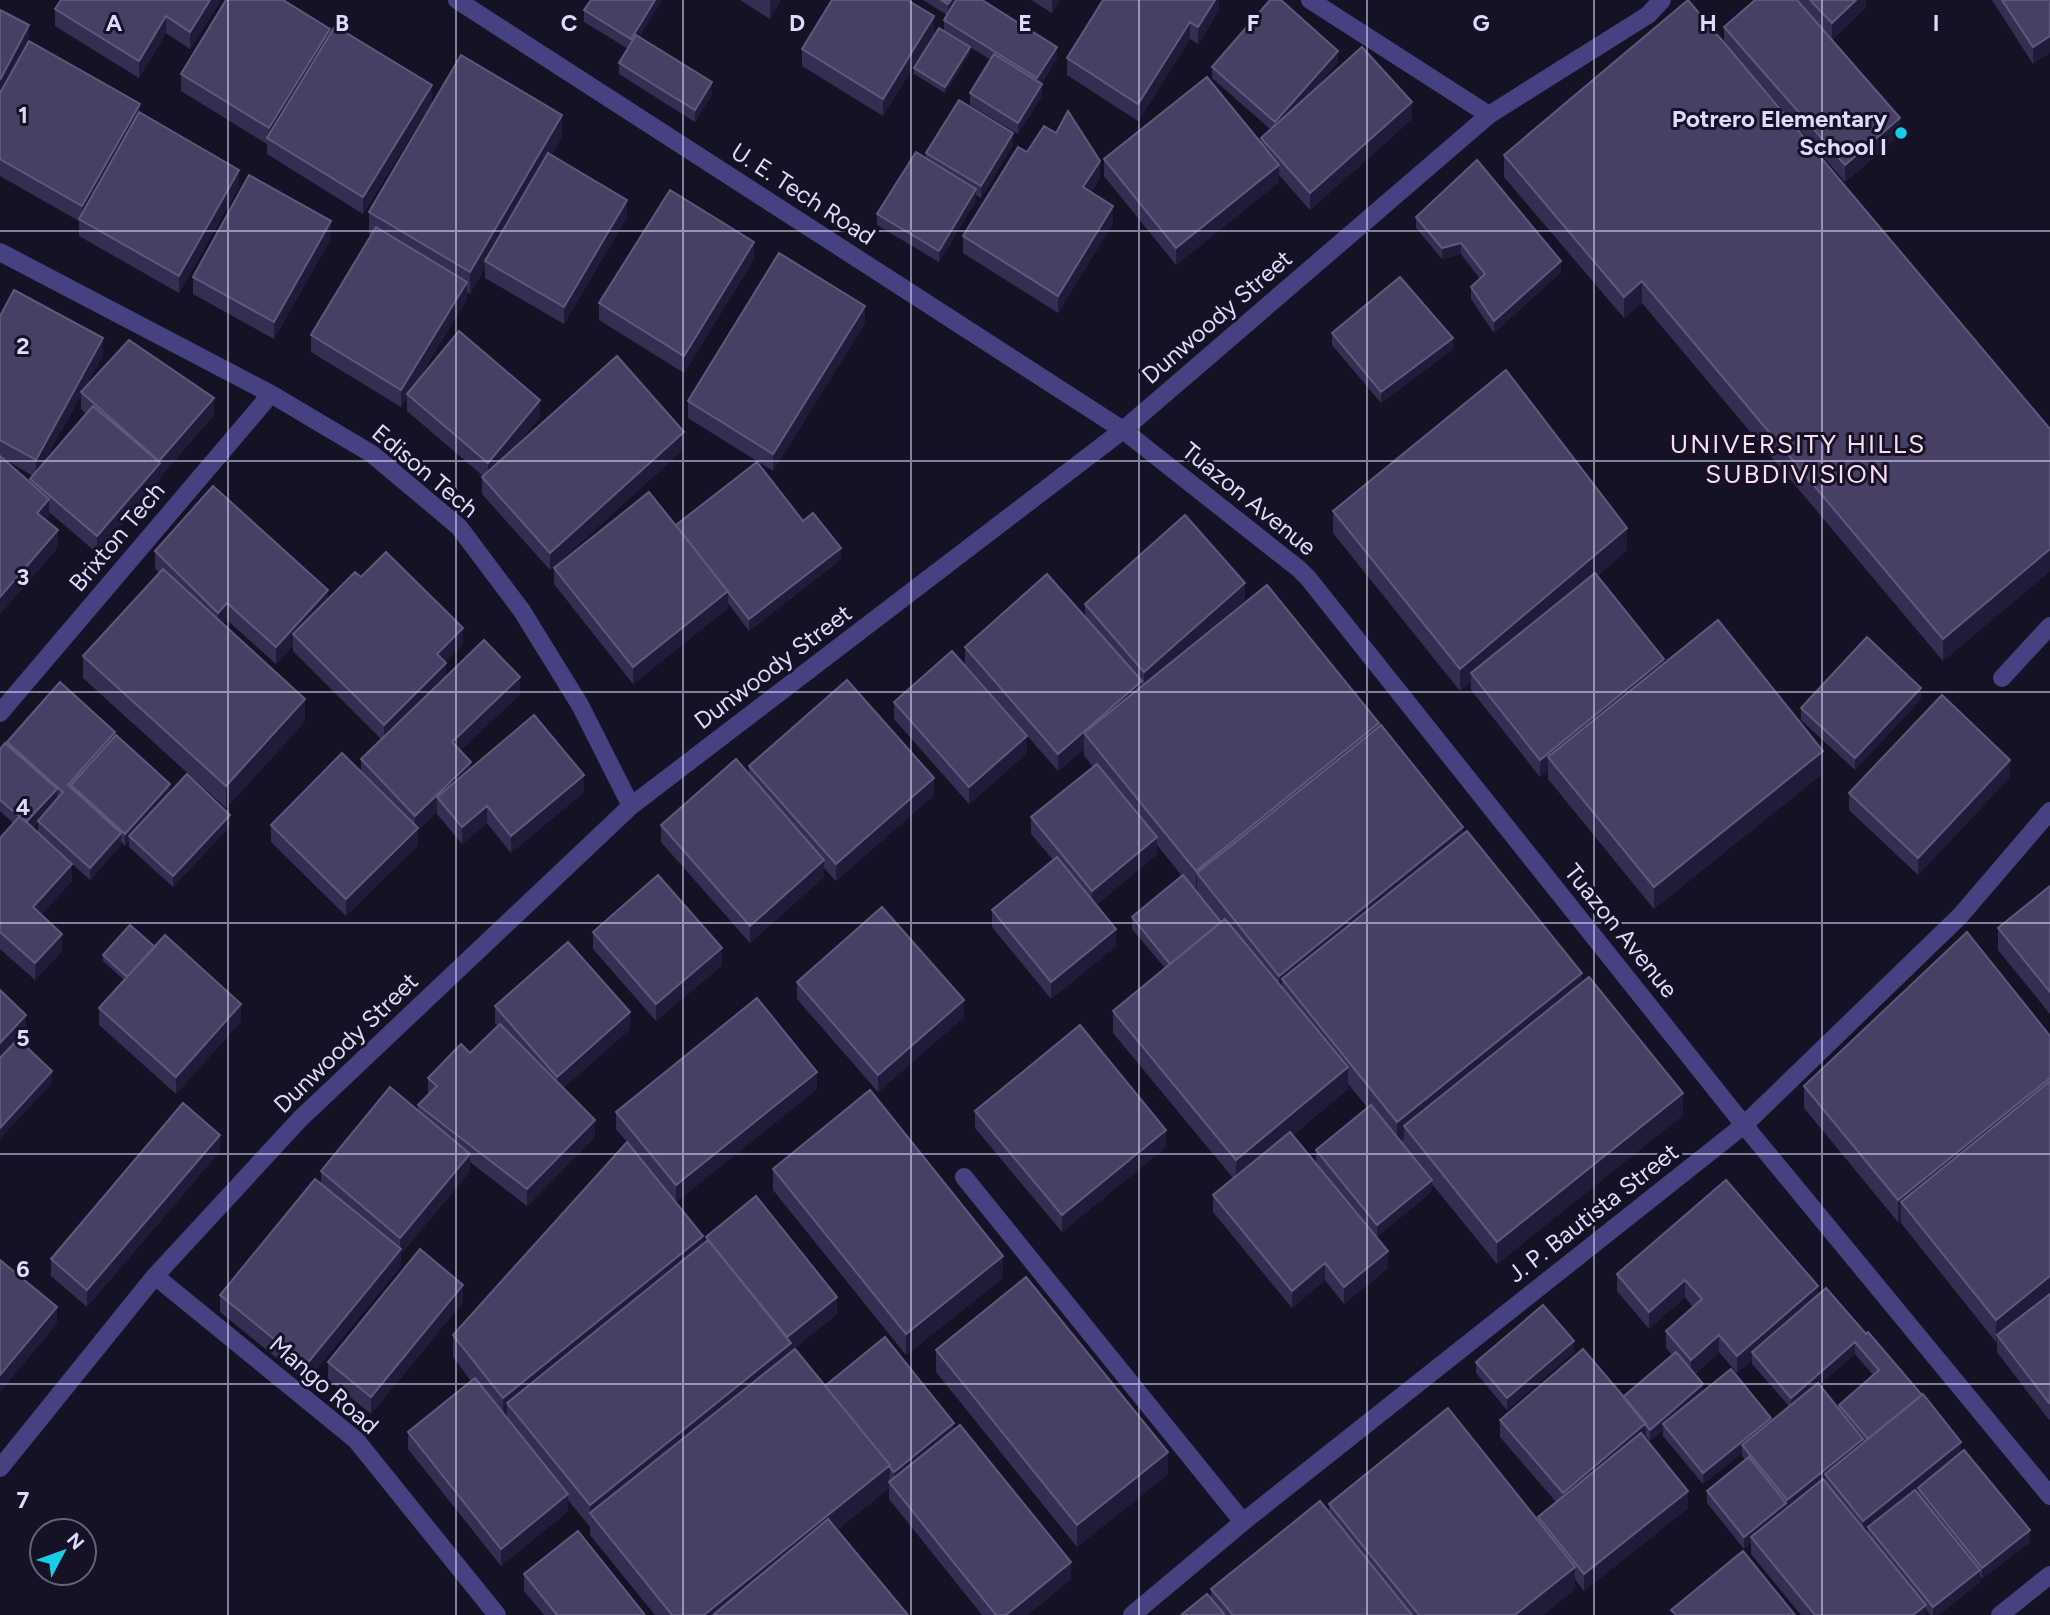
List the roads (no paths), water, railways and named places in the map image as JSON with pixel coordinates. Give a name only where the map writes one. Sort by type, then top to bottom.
[{"type":"street","name":"U. E. Tech Road","points":[[457,0],[1123,430]]},
{"type":"street","points":[[1310,0],[1489,116]]},
{"type":"street","name":"Dunwoody Street","points":[[0,1468],[155,1276],[300,1119],[631,806],[1123,430],[1489,116],[1648,15],[1662,0]]},
{"type":"street","name":"Edison Tech","points":[[0,252],[271,394],[372,454],[459,527],[522,611],[573,693],[631,806]]},
{"type":"street","name":"Brixton Tech","points":[[0,713],[271,394]]},
{"type":"street","name":"Tuazon Avenue","points":[[1123,430],[1308,578],[1744,1125],[2050,1496]]},
{"type":"street","points":[[2002,678],[2050,626]]},
{"type":"street","name":"J. P. Bautista Street","points":[[1132,1615],[1243,1522],[1744,1125],[1960,916],[2050,811]]},
{"type":"street","points":[[964,1177],[1243,1522]]},
{"type":"street","name":"Mango Road","points":[[155,1276],[356,1440],[497,1615]]},
{"type":"street","points":[[2000,1615],[2050,1575]]},
{"type":"place","name":"Potrero Elementary School I","points":[[1901,133]]},
{"type":"district","name":"UNIVERSITY HILLS SUBDIVISION","points":[[1798,459]]}]
